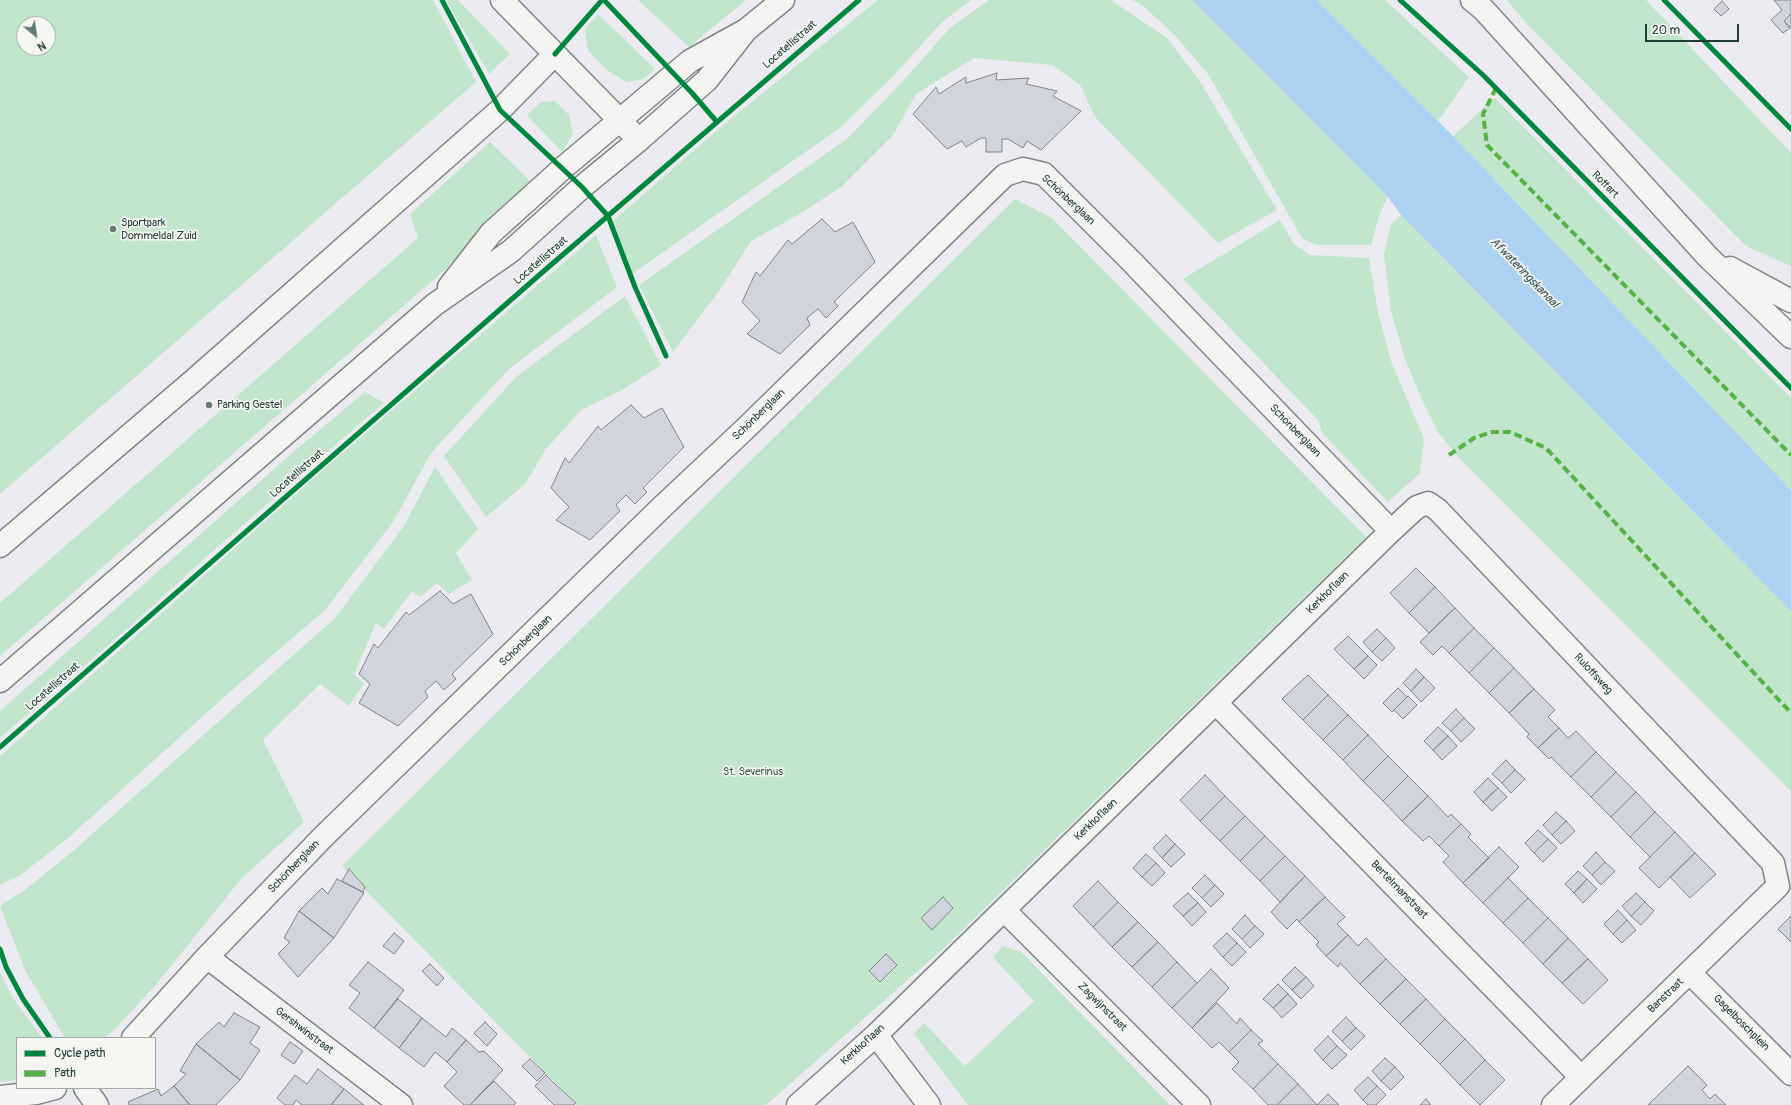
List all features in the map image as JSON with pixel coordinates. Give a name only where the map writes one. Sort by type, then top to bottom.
[{"type":"street","points":[[502,0],[639,140]]},
{"type":"street","points":[[434,305],[491,233],[620,119],[690,61],[746,30],[783,0]]},
{"type":"street","points":[[1478,3],[1707,256],[1791,337]]},
{"type":"street","points":[[0,681],[434,305],[512,251],[582,187],[639,140],[707,80],[746,30]]},
{"type":"street","points":[[0,546],[194,380],[500,110],[555,54]]},
{"type":"street","name":"Schönberglaan","points":[[134,1037],[207,957],[347,814],[1005,175],[1023,169],[1044,174],[1132,262],[1391,531]]},
{"type":"street","points":[[1707,256],[1791,301]]},
{"type":"street","name":"Ruloffsweg","points":[[1391,531],[1417,507],[1428,503],[1438,510],[1773,863],[1778,886]]},
{"type":"street","name":"Kerkhoflaan","points":[[798,1105],[876,1035],[1391,531]]},
{"type":"street","name":"Bertelmanstraat","points":[[1216,703],[1581,1077]]},
{"type":"street","name":"Banstraat","points":[[1553,1105],[1778,886]]},
{"type":"street","name":"Zagwijnstraat","points":[[1004,910],[1199,1105]]},
{"type":"street","name":"Gershwinstraat","points":[[207,957],[401,1105]]},
{"type":"street","name":"Gagelboschplein","points":[[1690,973],[1791,1074]]},
{"type":"street","points":[[876,1035],[929,1105]]},
{"type":"street","points":[[0,1097],[36,1094],[52,1089]]},
{"type":"street","points":[[86,1089],[97,1105]]},
{"type":"green space","name":"Sportpark Dommeldal Zuid","points":[[0,0],[433,0],[476,82],[0,494]]},
{"type":"green space","points":[[446,0],[458,0],[510,54],[489,74]]},
{"type":"green space","points":[[638,0],[746,0],[689,47]]},
{"type":"green space","points":[[878,0],[971,0],[942,22],[896,73],[841,127],[632,274],[613,221],[723,125]]},
{"type":"green space","points":[[989,0],[1111,0],[1167,38],[1199,80],[1277,210],[1218,243],[1096,118],[1080,85],[1052,65],[974,58],[916,94],[893,135],[841,187],[798,215],[751,241],[719,291],[673,352],[639,285],[848,138],[903,81],[950,28]]},
{"type":"green space","points":[[1132,0],[1192,0],[1388,197],[1380,213],[1371,245],[1316,245],[1302,238],[1208,74],[1174,34],[1142,5]]},
{"type":"green space","points":[[1317,0],[1385,0],[1469,77],[1438,121]]},
{"type":"green space","points":[[1507,0],[1646,0],[1791,153],[1791,266],[1746,246],[1526,23]]},
{"type":"green space","points":[[598,14],[655,69],[643,79],[627,82],[607,70],[588,51],[585,29]]},
{"type":"green space","points":[[1495,98],[1791,398],[1791,490],[1453,136]]},
{"type":"green space","points":[[555,101],[569,115],[573,134],[562,152],[527,115],[541,102]]},
{"type":"green space","points":[[490,142],[530,181],[495,213],[446,269],[0,656],[0,603],[418,238],[410,214]]},
{"type":"green space","name":"St. Severinus","points":[[1015,199],[1052,218],[1366,537],[946,946],[766,1105],[577,1105],[342,866]]},
{"type":"green space","points":[[1401,215],[1791,611],[1791,791],[1459,458],[1438,432],[1420,395],[1404,356],[1391,311],[1384,254],[1391,224]]},
{"type":"green space","points":[[1280,220],[1294,244],[1310,255],[1369,258],[1378,313],[1391,361],[1424,439],[1420,473],[1388,502],[1322,433],[1319,421],[1183,279]]},
{"type":"green space","points":[[596,235],[617,287],[509,369],[431,453],[393,522],[325,610],[223,698],[67,839],[19,876],[0,885],[0,756],[339,456]]},
{"type":"green space","points":[[625,296],[661,365],[622,390],[581,410],[546,449],[525,484],[486,517],[444,456],[516,377]]},
{"type":"green space","points":[[365,392],[384,403],[213,551],[127,629],[0,738],[0,711],[298,448]]},
{"type":"green space","points":[[435,467],[478,529],[456,553],[472,580],[449,594],[437,583],[420,597],[412,591],[384,629],[376,623],[354,674],[364,684],[349,706],[320,684],[263,740],[304,822],[241,879],[155,986],[114,1030],[105,1037],[64,1037],[25,970],[0,906],[25,890],[73,851],[335,618],[404,526]]},
{"type":"green space","points":[[1003,946],[1021,952],[1170,1105],[968,1105],[914,1034],[924,1023],[965,1066],[1034,1001],[993,957]]},
{"type":"green space","points":[[0,972],[13,998],[41,1037],[16,1037],[16,1080],[0,1082]]},
{"type":"water","name":"Afwateringskanaal","points":[[1192,0],[1317,0],[1453,136],[1791,490],[1791,611],[1401,215],[1388,197]]},
{"type":"building","points":[[1774,0],[1791,0],[1791,14],[1784,21],[1790,28],[1783,33],[1771,20],[1782,10]]},
{"type":"building","points":[[1722,1],[1729,9],[1721,16],[1714,9]]},
{"type":"building","points":[[1791,14],[1791,27],[1790,28],[1784,21]]},
{"type":"building","points":[[997,73],[996,80],[1029,78],[1026,84],[1057,91],[1053,96],[1081,111],[1041,150],[1027,141],[1023,148],[1008,139],[1002,139],[1002,152],[986,152],[986,138],[981,138],[966,147],[962,141],[947,149],[913,114],[936,87],[939,94],[966,77],[966,83]]},
{"type":"building","points":[[822,219],[835,232],[853,222],[875,262],[834,302],[838,306],[826,318],[818,309],[807,318],[810,325],[780,354],[747,334],[760,321],[742,302],[756,272],[760,276],[788,240],[792,244]]},
{"type":"building","points":[[631,405],[644,418],[662,408],[684,447],[643,488],[647,492],[635,504],[626,495],[616,505],[620,511],[590,540],[556,520],[569,507],[551,488],[565,458],[569,463],[598,426],[601,430]]},
{"type":"building","points":[[1416,568],[1435,587],[1409,613],[1390,593]]},
{"type":"building","points":[[1435,587],[1455,608],[1429,633],[1409,613]]},
{"type":"building","points":[[440,591],[453,604],[471,594],[493,634],[452,674],[456,679],[444,690],[436,681],[425,691],[428,697],[398,726],[359,703],[370,684],[359,674],[374,644],[378,648],[406,612],[409,615]]},
{"type":"building","points":[[1455,608],[1474,628],[1449,653],[1442,646],[1433,655],[1420,642]]},
{"type":"building","points":[[1474,628],[1494,648],[1469,673],[1449,653]]},
{"type":"building","points":[[1377,629],[1386,638],[1372,652],[1363,642]]},
{"type":"building","points":[[1348,636],[1368,656],[1354,669],[1334,649]]},
{"type":"building","points":[[1386,638],[1395,648],[1382,661],[1372,652]]},
{"type":"building","points":[[1494,648],[1514,668],[1489,693],[1469,673]]},
{"type":"building","points":[[1368,656],[1377,665],[1364,679],[1354,669]]},
{"type":"building","points":[[1514,668],[1534,689],[1509,713],[1489,693]]},
{"type":"building","points":[[1416,669],[1424,677],[1411,691],[1403,683]]},
{"type":"building","points":[[1308,675],[1328,695],[1303,720],[1282,699]]},
{"type":"building","points":[[1424,677],[1435,688],[1421,702],[1411,691]]},
{"type":"building","points":[[1398,688],[1407,697],[1392,712],[1383,703]]},
{"type":"building","points":[[1534,689],[1555,710],[1548,717],[1559,728],[1538,748],[1527,737],[1529,734],[1509,713]]},
{"type":"building","points":[[1328,695],[1348,715],[1323,740],[1303,720]]},
{"type":"building","points":[[1408,696],[1417,705],[1403,719],[1394,710]]},
{"type":"building","points":[[1456,709],[1464,718],[1451,731],[1442,723]]},
{"type":"building","points":[[1348,715],[1368,735],[1343,760],[1323,740]]},
{"type":"building","points":[[1464,718],[1475,729],[1461,742],[1451,731]]},
{"type":"building","points":[[1438,727],[1448,736],[1433,750],[1424,741]]},
{"type":"building","points":[[1559,728],[1568,738],[1576,731],[1596,752],[1571,777],[1551,757],[1549,759],[1538,748]]},
{"type":"building","points":[[1368,735],[1388,756],[1363,781],[1343,760]]},
{"type":"building","points":[[1448,736],[1457,746],[1442,760],[1433,750]]},
{"type":"building","points":[[1596,752],[1616,772],[1591,797],[1571,777]]},
{"type":"building","points":[[1388,756],[1408,776],[1383,801],[1363,781]]},
{"type":"building","points":[[1506,760],[1515,770],[1502,783],[1492,774]]},
{"type":"building","points":[[1515,770],[1525,779],[1511,793],[1502,783]]},
{"type":"building","points":[[1616,772],[1636,792],[1611,817],[1591,797]]},
{"type":"building","points":[[1205,775],[1225,796],[1200,821],[1180,800]]},
{"type":"building","points":[[1408,776],[1428,796],[1402,821],[1383,801]]},
{"type":"building","points":[[1488,778],[1498,788],[1483,802],[1474,792]]},
{"type":"building","points":[[1498,788],[1507,797],[1492,811],[1483,802]]},
{"type":"building","points":[[1636,792],[1655,812],[1630,837],[1611,817]]},
{"type":"building","points":[[1225,796],[1245,816],[1220,841],[1200,821]]},
{"type":"building","points":[[1428,796],[1448,817],[1451,814],[1461,824],[1439,846],[1429,836],[1423,841],[1402,821]]},
{"type":"building","points":[[1556,812],[1566,821],[1552,835],[1543,825]]},
{"type":"building","points":[[1655,812],[1675,832],[1650,857],[1630,837]]},
{"type":"building","points":[[1245,816],[1265,836],[1240,861],[1220,841]]},
{"type":"building","points":[[1566,821],[1575,831],[1561,844],[1552,835]]},
{"type":"building","points":[[1461,824],[1471,834],[1468,837],[1489,858],[1463,883],[1443,862],[1449,856],[1439,846]]},
{"type":"building","points":[[1538,830],[1548,839],[1534,853],[1525,843]]},
{"type":"building","points":[[1675,832],[1695,853],[1659,888],[1639,868]]},
{"type":"building","points":[[1166,835],[1175,844],[1162,858],[1153,848]]},
{"type":"building","points":[[1265,836],[1285,856],[1260,881],[1240,861]]},
{"type":"building","points":[[1548,839],[1557,848],[1543,862],[1534,853]]},
{"type":"building","points":[[1175,844],[1185,854],[1171,867],[1162,858]]},
{"type":"building","points":[[1499,847],[1519,867],[1483,903],[1463,883]]},
{"type":"building","points":[[1596,852],[1605,862],[1592,875],[1583,866]]},
{"type":"building","points":[[1695,853],[1716,874],[1690,898],[1670,877]]},
{"type":"building","points":[[1146,854],[1156,863],[1142,877],[1133,868]]},
{"type":"building","points":[[1285,856],[1305,876],[1280,902],[1260,881]]},
{"type":"building","points":[[1605,862],[1615,871],[1601,885],[1592,875]]},
{"type":"building","points":[[1156,863],[1165,873],[1152,886],[1142,877]]},
{"type":"building","points":[[349,869],[365,887],[363,892],[342,881]]},
{"type":"building","points":[[1578,871],[1587,879],[1574,893],[1565,884]]},
{"type":"building","points":[[1205,875],[1215,885],[1202,898],[1192,888]]},
{"type":"building","points":[[1305,876],[1325,897],[1299,922],[1297,919],[1287,929],[1271,912]]},
{"type":"building","points":[[1508,878],[1528,898],[1503,923],[1483,903]]},
{"type":"building","points":[[337,879],[364,893],[334,938],[299,911],[322,888],[328,894]]},
{"type":"building","points":[[1587,879],[1597,889],[1583,903],[1574,893]]},
{"type":"building","points":[[1098,881],[1118,902],[1093,927],[1073,906]]},
{"type":"building","points":[[1215,885],[1224,894],[1211,907],[1202,898]]},
{"type":"building","points":[[1188,893],[1198,903],[1183,916],[1173,906]]},
{"type":"building","points":[[1636,893],[1645,902],[1631,916],[1622,906]]},
{"type":"building","points":[[943,897],[953,908],[932,930],[921,918]]},
{"type":"building","points":[[1325,897],[1345,917],[1337,924],[1348,935],[1326,956],[1316,945],[1319,942],[1299,922]]},
{"type":"building","points":[[1528,898],[1548,918],[1523,943],[1503,923]]},
{"type":"building","points":[[1118,902],[1138,922],[1112,947],[1093,927]]},
{"type":"building","points":[[1645,902],[1654,911],[1641,925],[1631,916]]},
{"type":"building","points":[[1198,903],[1206,912],[1192,926],[1183,916]]},
{"type":"building","points":[[1618,910],[1627,920],[1613,934],[1604,924]]},
{"type":"building","points":[[299,911],[334,938],[298,977],[278,954],[290,942],[284,938]]},
{"type":"building","points":[[1245,915],[1255,926],[1242,939],[1232,929]]},
{"type":"building","points":[[1791,916],[1791,942],[1778,929]]},
{"type":"building","points":[[1548,918],[1568,938],[1543,964],[1523,943]]},
{"type":"building","points":[[1627,920],[1636,930],[1622,943],[1613,934]]},
{"type":"building","points":[[1138,922],[1158,942],[1132,967],[1112,947]]},
{"type":"building","points":[[1255,926],[1264,934],[1250,948],[1242,939]]},
{"type":"building","points":[[394,933],[404,941],[394,954],[383,946]]},
{"type":"building","points":[[1227,933],[1237,943],[1223,957],[1213,946]]},
{"type":"building","points":[[1348,935],[1358,946],[1366,938],[1386,959],[1360,984],[1340,963],[1338,967],[1326,956]]},
{"type":"building","points":[[1568,938],[1588,959],[1562,983],[1543,964]]},
{"type":"building","points":[[1158,942],[1177,962],[1152,987],[1132,967]]},
{"type":"building","points":[[1237,943],[1246,952],[1232,966],[1223,957]]},
{"type":"building","points":[[886,954],[897,965],[880,982],[869,971]]},
{"type":"building","points":[[1386,959],[1406,979],[1380,1004],[1360,984]]},
{"type":"building","points":[[1588,959],[1608,980],[1583,1004],[1562,983]]},
{"type":"building","points":[[368,962],[404,990],[374,1028],[349,1008],[360,993],[349,985]]},
{"type":"building","points":[[1177,962],[1197,983],[1172,1008],[1152,987]]},
{"type":"building","points":[[430,964],[444,978],[437,986],[422,971]]},
{"type":"building","points":[[1295,967],[1306,977],[1292,990],[1282,980]]},
{"type":"building","points":[[1211,969],[1229,988],[1192,1028],[1172,1008]]},
{"type":"building","points":[[1306,977],[1314,986],[1301,999],[1292,990]]},
{"type":"building","points":[[1406,979],[1426,999],[1400,1024],[1380,1004]]},
{"type":"building","points":[[1278,984],[1288,994],[1273,1008],[1263,999]]},
{"type":"building","points":[[1288,994],[1297,1004],[1282,1018],[1273,1008]]},
{"type":"building","points":[[398,999],[422,1018],[399,1048],[374,1028]]},
{"type":"building","points":[[1426,999],[1445,1019],[1420,1044],[1400,1024]]},
{"type":"building","points":[[1217,1003],[1237,1024],[1240,1018],[1251,1030],[1229,1052],[1219,1042],[1212,1048],[1192,1028]]},
{"type":"building","points":[[234,1013],[260,1027],[250,1043],[260,1050],[240,1080],[196,1044],[219,1022],[224,1027]]},
{"type":"building","points":[[1346,1017],[1356,1028],[1342,1041],[1332,1031]]},
{"type":"building","points":[[422,1018],[446,1037],[452,1028],[466,1040],[447,1062],[435,1052],[424,1067],[399,1048]]},
{"type":"building","points":[[1445,1019],[1465,1039],[1440,1064],[1420,1044]]},
{"type":"building","points":[[485,1022],[497,1034],[487,1046],[474,1033]]},
{"type":"building","points":[[1356,1028],[1365,1036],[1351,1050],[1342,1041]]},
{"type":"building","points":[[1251,1030],[1263,1041],[1258,1044],[1278,1064],[1253,1089],[1232,1069],[1239,1062],[1229,1052]]},
{"type":"building","points":[[1328,1036],[1337,1046],[1323,1060],[1314,1050]]},
{"type":"building","points":[[1465,1039],[1485,1060],[1460,1085],[1440,1064]]},
{"type":"building","points":[[466,1040],[479,1052],[484,1051],[503,1070],[470,1105],[464,1105],[444,1086],[457,1072],[447,1062]]},
{"type":"building","points":[[290,1042],[303,1051],[294,1064],[281,1055]]},
{"type":"building","points":[[196,1044],[240,1080],[216,1105],[190,1105],[174,1086],[186,1074],[180,1071]]},
{"type":"building","points":[[1337,1046],[1347,1055],[1332,1069],[1323,1060]]},
{"type":"building","points":[[1385,1058],[1395,1067],[1381,1081],[1372,1071]]},
{"type":"building","points":[[530,1059],[545,1073],[537,1081],[522,1066]]},
{"type":"building","points":[[1485,1060],[1505,1080],[1480,1105],[1460,1085]]},
{"type":"building","points":[[1278,1064],[1298,1084],[1277,1105],[1268,1105],[1253,1089]]},
{"type":"building","points":[[1688,1066],[1707,1085],[1702,1090],[1710,1099],[1715,1094],[1726,1105],[1648,1105]]},
{"type":"building","points":[[1395,1067],[1404,1077],[1391,1090],[1381,1081]]},
{"type":"building","points":[[318,1069],[344,1089],[331,1105],[302,1105],[296,1100],[293,1105],[285,1105],[277,1098],[295,1075],[307,1084]]},
{"type":"building","points":[[546,1075],[576,1103],[573,1105],[554,1105],[535,1086]]},
{"type":"building","points":[[1368,1077],[1377,1086],[1363,1100],[1354,1090]]},
{"type":"building","points":[[494,1081],[516,1103],[514,1105],[470,1105]]},
{"type":"building","points":[[1298,1084],[1317,1105],[1277,1105]]},
{"type":"building","points":[[174,1086],[190,1105],[129,1105],[128,1102],[158,1089],[161,1096]]},
{"type":"building","points":[[1377,1086],[1386,1095],[1376,1105],[1368,1105],[1363,1100]]},
{"type":"building","points":[[344,1089],[364,1105],[331,1105]]},
{"type":"building","points":[[1328,1094],[1339,1105],[1317,1105]]},
{"type":"building","points":[[1426,1099],[1431,1105],[1420,1105]]},
{"type":"marked path","points":[[1496,88],[1483,114],[1487,145],[1791,455]]},
{"type":"marked path","points":[[1449,455],[1474,438],[1492,432],[1510,432],[1546,448],[1791,713]]},
{"type":"cycle path","points":[[442,0],[500,110],[582,187],[608,216],[635,287],[666,356]]},
{"type":"cycle path","points":[[555,54],[602,0]]},
{"type":"cycle path","points":[[604,0],[692,93],[717,122]]},
{"type":"cycle path","name":"Locatellistraat","points":[[0,747],[545,270],[859,0]]},
{"type":"cycle path","name":"Roffart","points":[[1400,0],[1483,75],[1791,388]]},
{"type":"cycle path","points":[[1664,0],[1791,129]]},
{"type":"cycle path","points":[[0,949],[6,967],[23,999],[49,1037]]},
{"type":"place","name":"Sportpark Dommeldal Zuid","points":[[113,229]]},
{"type":"place","name":"Parking Gestel","points":[[209,405]]}]
